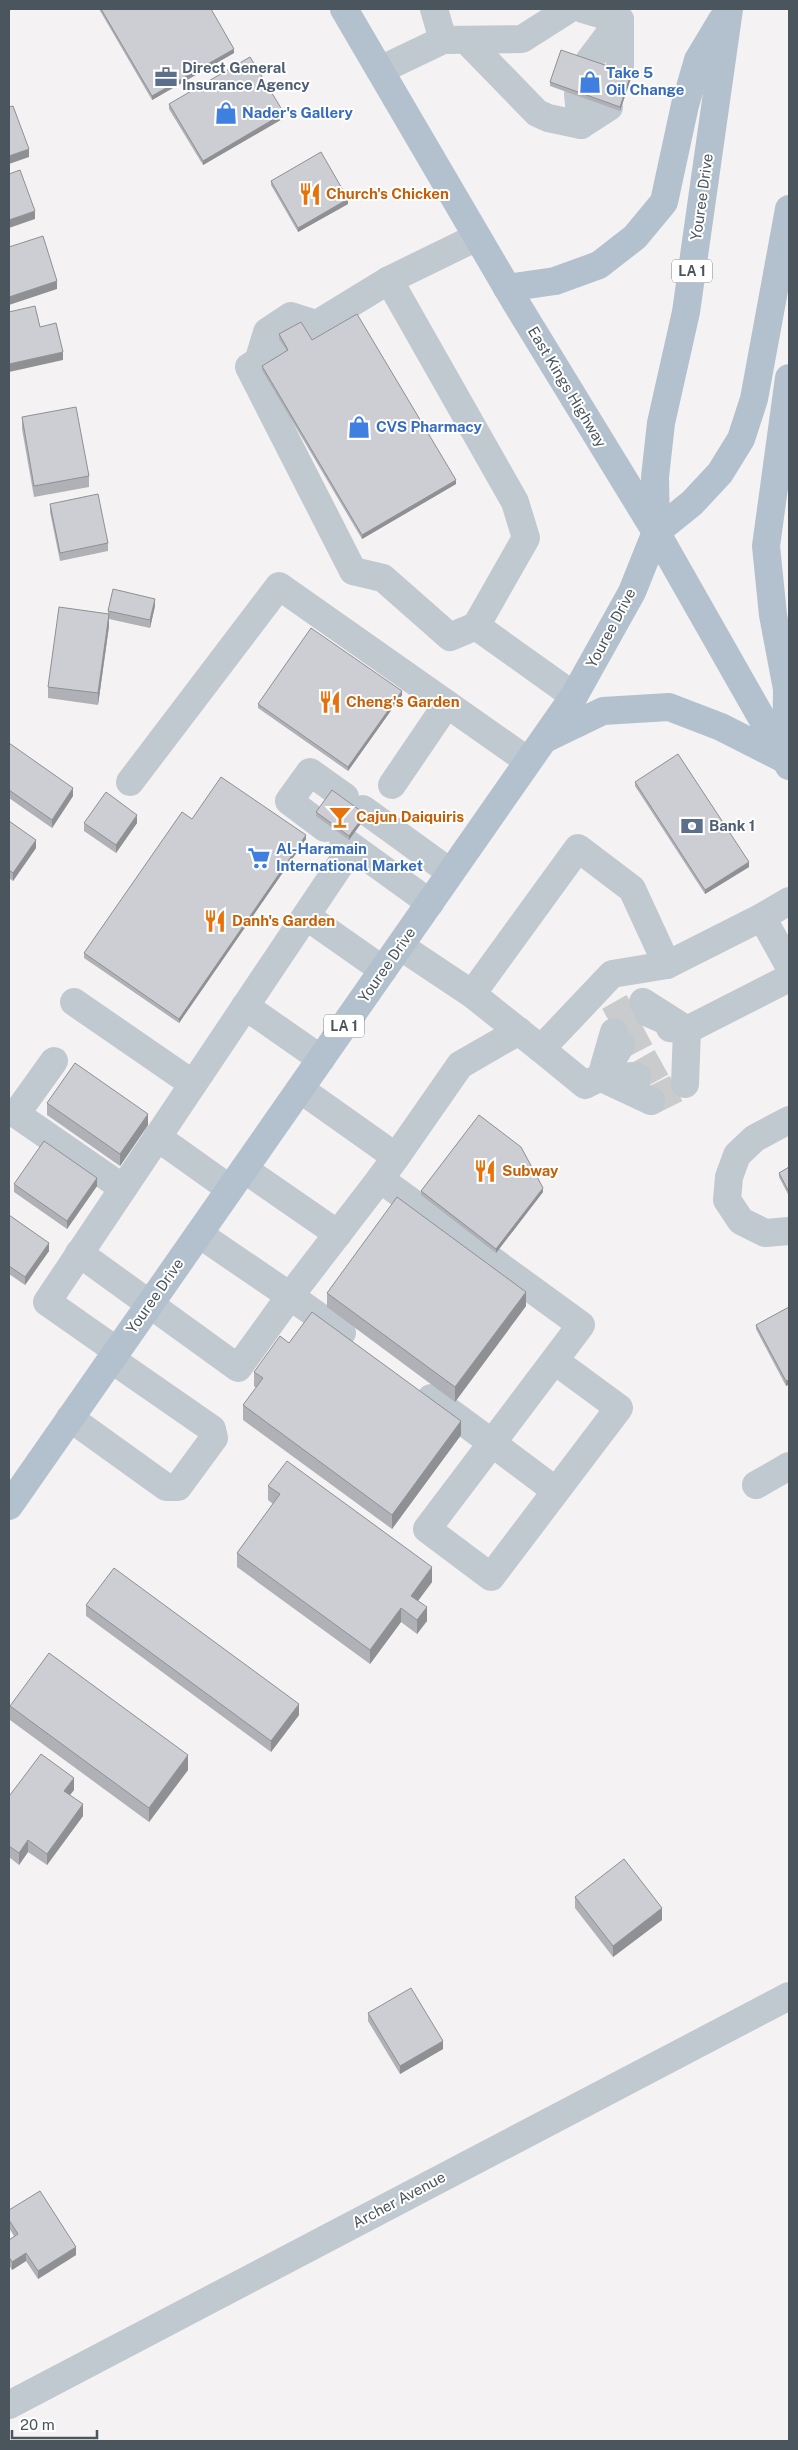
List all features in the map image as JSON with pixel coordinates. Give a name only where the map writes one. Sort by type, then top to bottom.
[{"type":"main road","name":"East Kings Highway","points":[[344,9],[507,288],[656,532],[787,763]]},
{"type":"main road","points":[[507,288],[555,281],[599,265],[635,237],[664,202],[685,105],[698,60],[728,10]]},
{"type":"main road","name":"Youree Drive","points":[[9,1506],[574,696],[632,592],[656,532],[655,477],[661,423],[686,312],[728,10]]},
{"type":"main road","name":"Youree Drive","points":[[656,532],[692,503],[714,479],[741,439],[754,400],[788,228]]},
{"type":"main road","points":[[536,750],[604,711],[669,707],[721,727],[787,763],[787,689],[773,616],[766,546],[789,378]]},
{"type":"street","points":[[434,9],[455,40],[537,113],[548,118],[581,126],[594,100]]},
{"type":"street","points":[[380,70],[455,40],[522,39],[569,9]]},
{"type":"street","points":[[583,9],[620,20],[604,66]]},
{"type":"street","points":[[389,280],[515,502],[526,538],[476,626],[450,638],[383,578],[353,571],[250,367],[301,333],[389,280],[477,237]]},
{"type":"street","points":[[258,362],[267,332],[291,316],[301,333]]},
{"type":"street","points":[[130,782],[279,586],[447,704],[536,750]]},
{"type":"street","points":[[476,626],[574,696]]},
{"type":"street","points":[[392,785],[447,704]]},
{"type":"street","points":[[430,903],[289,801],[310,772],[450,872]]},
{"type":"street","points":[[70,1418],[166,1487],[178,1487],[214,1438],[212,1429],[47,1302],[306,916],[340,838]]},
{"type":"street","points":[[472,994],[578,848],[632,889],[667,964]]},
{"type":"street","points":[[541,1048],[612,974],[667,964],[789,902]]},
{"type":"street","points":[[306,916],[383,970]]},
{"type":"street","points":[[762,917],[789,966]]},
{"type":"street","points":[[400,946],[472,994],[585,1084],[601,1077],[644,1089]]},
{"type":"street","points":[[648,1014],[687,1030],[789,978]]},
{"type":"street","points":[[74,1002],[193,1084]]},
{"type":"street","points":[[245,1006],[321,1059]]},
{"type":"street","points":[[678,1071],[687,1030]]},
{"type":"street","points":[[79,1253],[238,1368],[290,1296],[380,1179],[460,1065],[519,1031]]},
{"type":"street","points":[[601,1077],[615,1033]]},
{"type":"street","points":[[54,1061],[12,1112],[123,1188]]},
{"type":"street","points":[[300,1089],[396,1157]]},
{"type":"street","points":[[789,1120],[756,1138],[737,1155],[728,1177],[727,1200],[741,1221],[765,1233],[789,1231]]},
{"type":"street","points":[[157,1137],[338,1234]]},
{"type":"street","points":[[380,1179],[581,1325],[427,1529],[491,1577],[619,1408],[555,1361]]},
{"type":"street","points":[[199,1234],[363,1349]]},
{"type":"street","points":[[411,1384],[556,1491]]},
{"type":"street","points":[[756,1485],[789,1466]]},
{"type":"street","name":"Archer Avenue","points":[[9,2405],[789,1996]]},
{"type":"building","name":"Direct General Insurance Agency","points":[[101,9],[211,9],[234,49],[152,96]]},
{"type":"building","name":"Take 5 Oil Change","points":[[561,50],[631,74],[620,107],[550,82]]},
{"type":"building","name":"Nader's Gallery","points":[[250,57],[284,113],[203,161],[169,104]]},
{"type":"building","points":[[13,106],[29,149],[9,156],[9,107]]},
{"type":"building","name":"Church's Chicken","points":[[321,152],[348,199],[298,228],[271,181]]},
{"type":"building","points":[[20,170],[35,211],[9,220],[9,174]]},
{"type":"building","points":[[43,236],[57,281],[9,297],[9,247]]},
{"type":"building","points":[[35,306],[40,327],[56,323],[63,352],[9,364],[9,312]]},
{"type":"building","name":"CVS Pharmacy","points":[[357,314],[456,480],[362,535],[262,366],[288,350],[279,334],[301,322],[312,340]]},
{"type":"building","points":[[76,407],[89,476],[34,486],[22,417]]},
{"type":"building","points":[[98,494],[108,543],[60,553],[50,504]]},
{"type":"building","points":[[113,589],[155,599],[150,620],[108,611]]},
{"type":"building","points":[[59,607],[109,614],[98,693],[48,687]]},
{"type":"building","name":"Cheng's Garden","points":[[311,628],[402,691],[348,767],[258,704]]},
{"type":"building","points":[[9,743],[73,788],[52,820],[9,790]]},
{"type":"building","name":"Bank 1","points":[[678,754],[749,862],[705,890],[635,782]]},
{"type":"building","points":[[221,777],[306,835],[179,1019],[84,953],[182,812],[192,819]]},
{"type":"building","name":"Cajun Daiquiris","points":[[332,790],[365,814],[349,836],[316,812]]},
{"type":"building","points":[[106,792],[137,815],[116,845],[84,823]]},
{"type":"building","points":[[9,821],[36,840],[13,873],[9,870]]},
{"type":"building","points":[[75,1063],[148,1114],[120,1154],[47,1103]]},
{"type":"building","name":"Subway","points":[[479,1115],[521,1147],[543,1188],[496,1249],[421,1191]]},
{"type":"building","points":[[44,1141],[97,1178],[67,1221],[14,1184]]},
{"type":"building","points":[[789,1167],[789,1192],[779,1173]]},
{"type":"building","points":[[397,1197],[526,1292],[455,1387],[327,1293]]},
{"type":"building","points":[[9,1215],[49,1243],[25,1277],[9,1266]]},
{"type":"building","points":[[789,1307],[789,1380],[786,1381],[756,1325]]},
{"type":"building","points":[[312,1312],[461,1421],[392,1515],[243,1405],[263,1378],[254,1372],[280,1336],[289,1343]]},
{"type":"building","points":[[287,1461],[432,1567],[411,1596],[427,1607],[417,1620],[401,1608],[370,1650],[237,1553],[280,1494],[268,1486]]},
{"type":"building","points":[[114,1568],[299,1704],[271,1741],[86,1605]]},
{"type":"building","points":[[49,1653],[188,1755],[149,1808],[10,1706]]},
{"type":"building","points":[[41,1754],[74,1778],[64,1791],[83,1804],[47,1854],[28,1840],[19,1853],[9,1846],[9,1794]]},
{"type":"building","points":[[624,1859],[662,1908],[613,1946],[575,1897]]},
{"type":"building","points":[[411,1988],[443,2041],[400,2066],[368,2013]]},
{"type":"building","points":[[40,2191],[76,2247],[38,2271],[26,2253],[12,2262],[9,2257],[9,2240],[18,2234],[9,2220],[9,2210]]},
{"type":"tunnel","points":[[609,1021],[643,1002]]},
{"type":"tunnel","points":[[621,1045],[655,1027]]},
{"type":"tunnel","points":[[637,1076],[671,1057]]},
{"type":"tunnel","points":[[651,1101],[685,1084]]},
{"type":"place","name":"Direct General Insurance Agency","points":[[166,77]]},
{"type":"place","name":"Take 5 Oil Change","points":[[590,82]]},
{"type":"place","name":"Nader's Gallery","points":[[226,113]]},
{"type":"place","name":"Church's Chicken","points":[[310,194]]},
{"type":"place","name":"CVS Pharmacy","points":[[359,427]]},
{"type":"place","name":"Cheng's Garden","points":[[330,702]]},
{"type":"place","name":"Cajun Daiquiris","points":[[340,817]]},
{"type":"place","name":"Bank 1","points":[[692,826]]},
{"type":"place","name":"Al-Haramain International Market","points":[[259,858]]},
{"type":"place","name":"Danh's Garden","points":[[215,921]]},
{"type":"place","name":"Subway","points":[[485,1171]]}]
